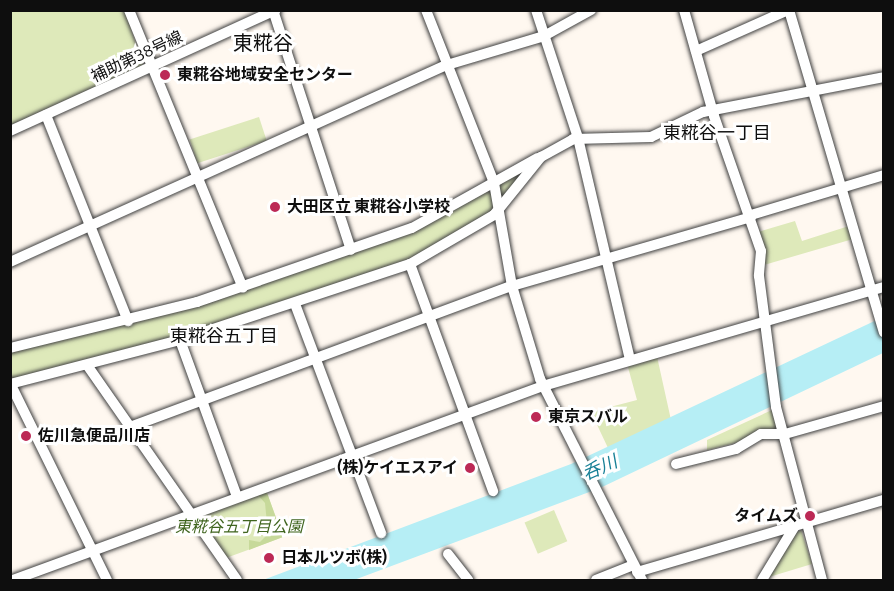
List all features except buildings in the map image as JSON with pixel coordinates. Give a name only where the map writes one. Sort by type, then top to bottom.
[{"type":"street","points":[[129,10],[243,288]]},
{"type":"street","points":[[426,10],[494,183],[512,286],[543,386],[594,492],[637,573]]},
{"type":"street","points":[[536,10],[578,138],[630,359]]},
{"type":"street","points":[[10,262],[447,65],[544,36],[591,10]]},
{"type":"street","points":[[684,10],[713,110],[751,216],[761,252],[764,321],[776,407],[785,434],[800,525],[822,580]]},
{"type":"street","points":[[696,51],[789,10],[884,332]]},
{"type":"street","points":[[274,11],[351,250]]},
{"type":"street","name":"補助第38号線","points":[[10,131],[274,11]]},
{"type":"street","points":[[10,348],[128,321],[243,288],[412,228],[578,138],[651,137],[713,110],[884,77]]},
{"type":"street","points":[[45,115],[128,321]]},
{"type":"street","points":[[108,580],[11,384],[180,340],[295,304],[410,264],[447,246],[500,209],[541,157]]},
{"type":"street","points":[[130,427],[512,286],[884,175]]},
{"type":"street","points":[[410,264],[493,491]]},
{"type":"street","points":[[14,580],[543,386],[884,287]]},
{"type":"street","points":[[295,304],[381,533]]},
{"type":"street","points":[[180,340],[237,497]]},
{"type":"street","points":[[87,365],[237,580]]},
{"type":"street","points":[[676,464],[736,448],[761,434],[785,434],[884,406]]},
{"type":"street","points":[[596,580],[637,573],[884,500]]},
{"type":"street","points":[[762,580],[800,525]]},
{"type":"street","points":[[448,554],[468,580]]},
{"type":"green space","points":[[10,11],[125,11],[143,65],[11,125]]},
{"type":"green space","points":[[259,117],[267,141],[197,163],[190,140]]},
{"type":"green space","points":[[533,162],[498,208],[435,250],[273,309],[11,382],[11,350],[359,250]]},
{"type":"green space","points":[[795,221],[802,241],[849,226],[853,239],[764,265],[758,232]]},
{"type":"green space","points":[[656,352],[671,420],[608,448],[591,412],[637,400],[626,360]]},
{"type":"green space","points":[[772,410],[779,432],[707,450],[707,440]]},
{"type":"green space","name":"東糀谷五丁目公園","points":[[266,490],[283,537],[226,558],[200,522],[203,514]]},
{"type":"green space","points":[[266,490],[283,537],[249,550],[249,540],[260,542],[268,534],[265,503],[257,494]]},
{"type":"green space","points":[[554,510],[567,541],[538,554],[525,523]]},
{"type":"green space","points":[[801,530],[812,564],[769,577],[797,532]]},
{"type":"water","name":"呑川","points":[[883,317],[883,353],[600,488],[354,580],[263,580],[571,464]]},
{"type":"place","name":"東糀谷地域安全センター","points":[[165,75]]},
{"type":"place","name":"大田区立 東糀谷小学校","points":[[275,207]]},
{"type":"place","name":"東京スバル","points":[[536,417]]},
{"type":"place","name":"佐川急便品川店","points":[[26,436]]},
{"type":"place","name":"(株)ケイエスアイ","points":[[470,468]]},
{"type":"place","name":"タイムズ","points":[[810,516]]},
{"type":"place","name":"日本ルツボ(株)","points":[[269,558]]},
{"type":"district","name":"東糀谷","points":[[263,43]]},
{"type":"district","name":"東糀谷一丁目","points":[[717,133]]},
{"type":"district","name":"東糀谷五丁目","points":[[224,336]]}]
